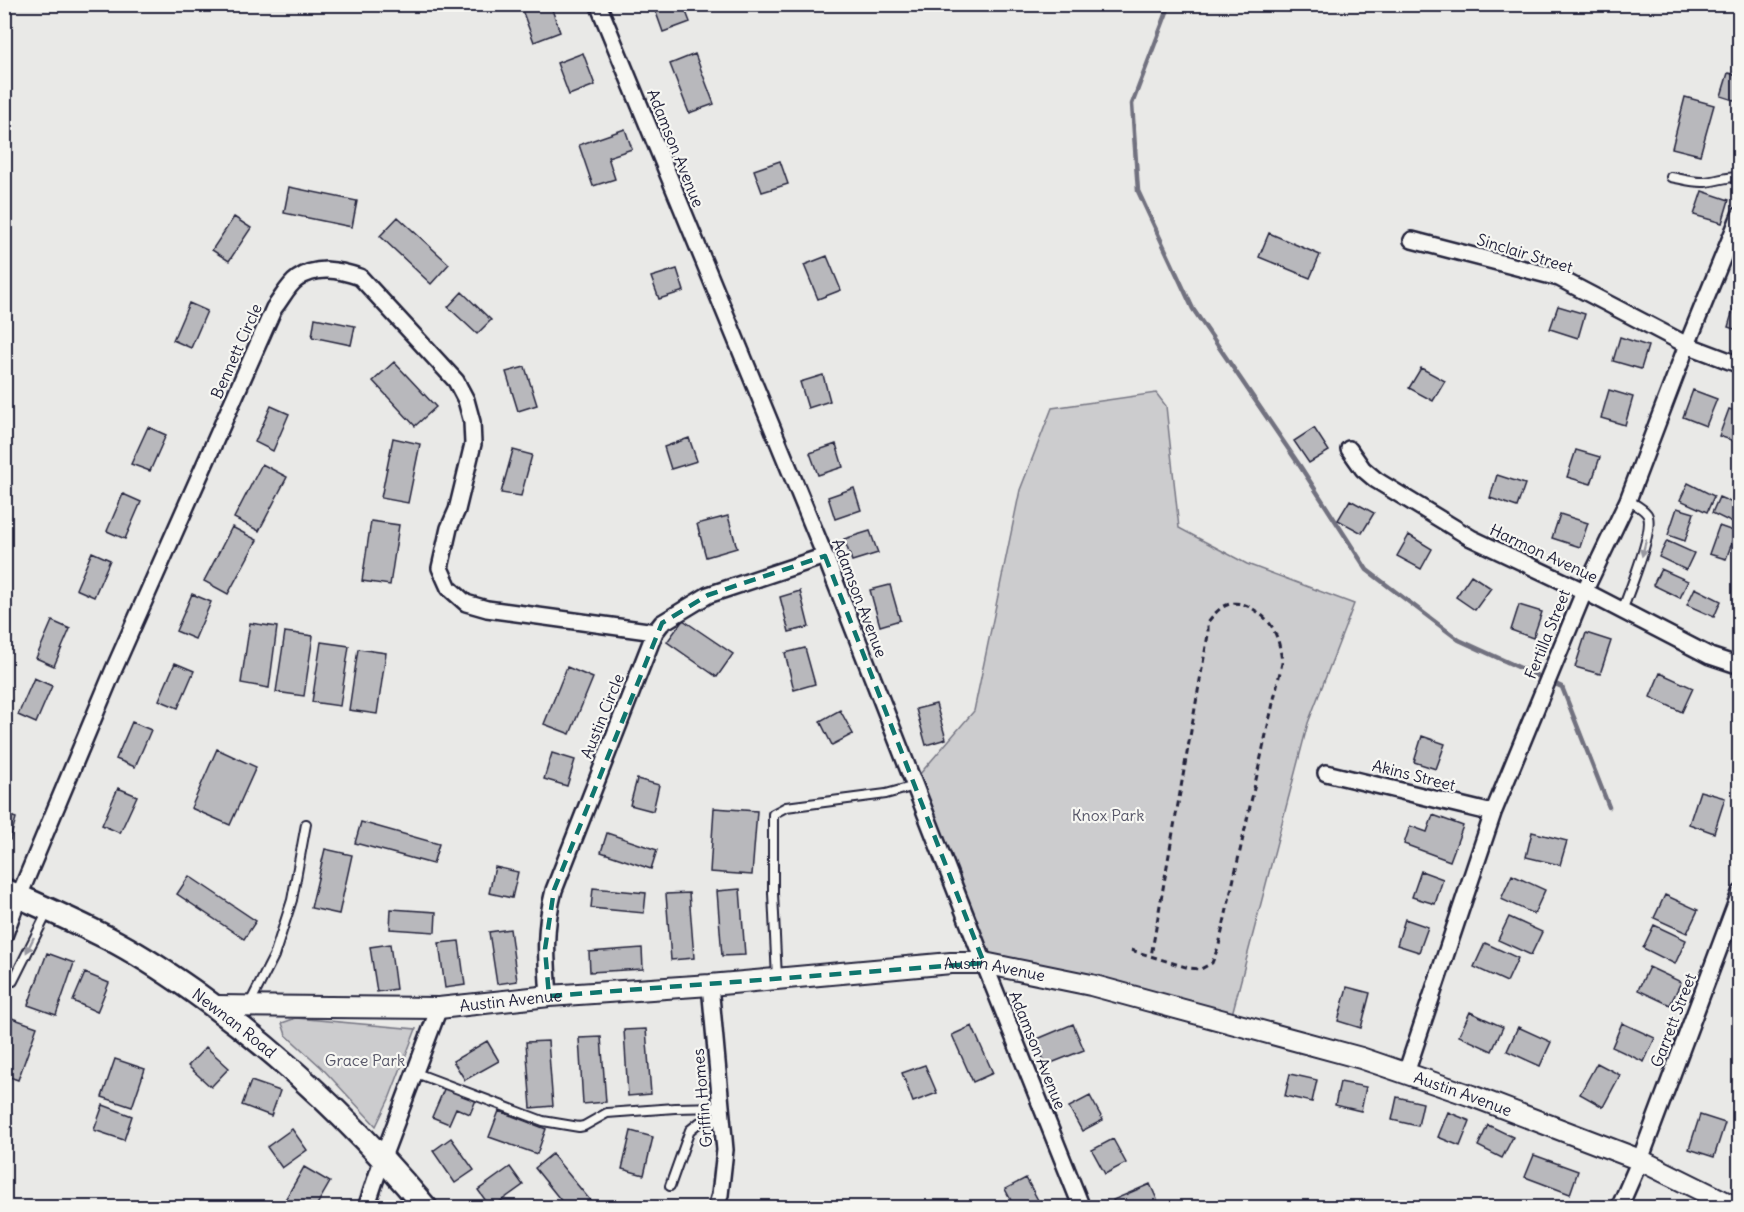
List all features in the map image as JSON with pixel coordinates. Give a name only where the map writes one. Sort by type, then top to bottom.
[{"type":"main road","name":"Newnan Road","points":[[12,893],[109,938],[145,959],[214,1006],[300,1076],[354,1127],[426,1208]]},
{"type":"street","name":"Adamson Avenue","points":[[598,4],[825,556],[1082,1208]]},
{"type":"street","name":"Fertilla Street","points":[[1406,1073],[1493,813],[1584,592],[1628,500],[1740,215]]},
{"type":"street","name":"Sinclair Street","points":[[1412,240],[1559,279],[1687,345],[1740,365]]},
{"type":"street","name":"Bennett Circle","points":[[4,936],[12,893],[274,308],[297,279],[317,271],[339,270],[360,277],[456,381],[466,400],[472,422],[473,444],[440,568],[449,588],[466,603],[487,609],[655,632]]},
{"type":"street","name":"Harmon Avenue","points":[[1349,449],[1363,469],[1376,480],[1471,538],[1710,656],[1740,666]]},
{"type":"street","name":"Austin Circle","points":[[549,996],[545,949],[548,912],[554,890],[655,632],[662,623],[708,595],[825,556]]},
{"type":"street","name":"Akins Street","points":[[1326,773],[1493,813]]},
{"type":"street","name":"Garrett Street","points":[[1620,1208],[1740,894]]},
{"type":"street","name":"Austin Avenue","points":[[214,1006],[439,1008],[549,996],[710,985],[951,963],[984,963],[1090,985],[1361,1058],[1472,1096],[1640,1160],[1737,1208]]},
{"type":"street","name":"Griffin Homes","points":[[710,985],[725,1150],[720,1195],[716,1208]]},
{"type":"street","points":[[366,1208],[439,1008]]},
{"type":"lane","points":[[1671,177],[1705,183],[1733,176],[1740,177]]},
{"type":"lane","points":[[1622,611],[1641,558],[1649,522],[1648,514],[1628,500]]},
{"type":"lane","points":[[777,979],[773,893],[773,814],[786,807],[886,794],[915,786]]},
{"type":"lane","points":[[249,1006],[274,956],[292,900],[306,824]]},
{"type":"lane","points":[[9,980],[49,910]]},
{"type":"lane","points":[[416,1073],[543,1121],[579,1127],[608,1113],[675,1108],[721,1113]]},
{"type":"lane","points":[[670,1186],[690,1130],[700,1122],[721,1113]]},
{"type":"path","points":[[1131,950],[1189,968],[1201,969],[1212,963],[1219,945],[1282,663],[1276,633],[1270,623],[1249,606],[1238,603],[1229,604],[1221,608],[1208,622],[1208,635],[1151,956]]},
{"type":"highlighted area","points":[[825,556],[984,963],[549,996],[545,949],[554,890],[662,623],[708,595]]},
{"type":"green space","name":"Knox Park","points":[[1156,393],[1166,406],[1179,528],[1247,564],[1354,604],[1308,723],[1230,1022],[984,963],[913,782],[974,711],[1020,490],[1052,408]]},
{"type":"green space","name":"Grace Park","points":[[296,1018],[416,1029],[376,1126],[321,1067],[286,1035],[282,1023]]},
{"type":"building","points":[[535,4],[550,4],[560,32],[534,42],[522,10]]},
{"type":"building","points":[[653,4],[683,4],[690,22],[663,32]]},
{"type":"building","points":[[583,53],[595,85],[569,95],[557,63]]},
{"type":"building","points":[[695,54],[714,104],[689,113],[670,64]]},
{"type":"building","points":[[1728,73],[1740,76],[1740,102],[1721,96]]},
{"type":"building","points":[[1685,97],[1714,105],[1700,155],[1672,148]]},
{"type":"building","points":[[625,129],[632,149],[608,157],[615,179],[593,186],[579,145]]},
{"type":"building","points":[[780,161],[788,184],[762,192],[754,170]]},
{"type":"building","points":[[289,187],[357,201],[352,227],[284,213]]},
{"type":"building","points":[[1702,191],[1729,200],[1722,223],[1694,215]]},
{"type":"building","points":[[234,217],[251,228],[229,261],[212,250]]},
{"type":"building","points":[[398,217],[449,264],[431,284],[380,236]]},
{"type":"building","points":[[1269,233],[1320,255],[1310,278],[1259,257]]},
{"type":"building","points":[[827,256],[841,290],[818,299],[804,265]]},
{"type":"building","points":[[677,269],[684,291],[659,299],[651,277]]},
{"type":"building","points":[[462,292],[491,320],[477,334],[448,307]]},
{"type":"building","points":[[189,303],[207,311],[191,348],[173,340]]},
{"type":"building","points":[[1735,303],[1740,305],[1740,331],[1728,327]]},
{"type":"building","points":[[1558,306],[1585,314],[1578,338],[1550,329]]},
{"type":"building","points":[[315,318],[355,326],[351,345],[312,337]]},
{"type":"building","points":[[1620,337],[1648,346],[1641,369],[1613,361]]},
{"type":"building","points":[[394,362],[436,407],[415,426],[373,381]]},
{"type":"building","points":[[525,367],[537,405],[518,411],[506,372]]},
{"type":"building","points":[[1421,368],[1445,381],[1433,401],[1409,388]]},
{"type":"building","points":[[823,375],[830,401],[808,408],[800,382]]},
{"type":"building","points":[[1609,390],[1633,397],[1625,425],[1601,418]]},
{"type":"building","points":[[1693,390],[1717,399],[1706,426],[1683,417]]},
{"type":"building","points":[[271,406],[289,414],[273,451],[255,442]]},
{"type":"building","points":[[1729,409],[1740,413],[1740,443],[1719,436]]},
{"type":"building","points":[[148,427],[166,435],[150,471],[131,464]]},
{"type":"building","points":[[1314,428],[1329,451],[1309,463],[1294,441]]},
{"type":"building","points":[[393,438],[420,444],[408,503],[381,498]]},
{"type":"building","points":[[689,438],[697,461],[671,469],[664,447]]},
{"type":"building","points":[[836,444],[843,467],[818,475],[810,453]]},
{"type":"building","points":[[513,450],[532,455],[521,496],[501,493]]},
{"type":"building","points":[[1576,450],[1600,457],[1591,484],[1567,477]]},
{"type":"building","points":[[262,464],[287,477],[259,531],[234,518]]},
{"type":"building","points":[[1497,475],[1525,484],[1517,507],[1490,498]]},
{"type":"building","points":[[1688,483],[1714,496],[1707,512],[1680,500]]},
{"type":"building","points":[[854,488],[861,510],[835,519],[828,497]]},
{"type":"building","points":[[123,494],[141,502],[125,539],[107,531]]},
{"type":"building","points":[[1719,497],[1740,506],[1739,526],[1712,513]]},
{"type":"building","points":[[1350,500],[1374,513],[1362,533],[1338,520]]},
{"type":"building","points":[[1677,508],[1694,513],[1685,541],[1668,535]]},
{"type":"building","points":[[1560,514],[1588,523],[1580,547],[1552,538]]},
{"type":"building","points":[[728,516],[737,548],[706,557],[697,524]]},
{"type":"building","points":[[371,521],[399,525],[390,585],[362,581]]},
{"type":"building","points":[[1719,526],[1736,532],[1726,559],[1709,554]]},
{"type":"building","points":[[232,527],[257,540],[228,594],[204,581]]},
{"type":"building","points":[[870,531],[878,553],[852,561],[844,539]]},
{"type":"building","points":[[1409,535],[1432,549],[1421,569],[1397,556]]},
{"type":"building","points":[[1667,541],[1694,553],[1686,570],[1659,557]]},
{"type":"building","points":[[92,552],[110,560],[94,597],[76,589]]},
{"type":"building","points":[[1661,569],[1688,581],[1680,598],[1653,585]]},
{"type":"building","points":[[1471,575],[1491,588],[1475,610],[1456,597]]},
{"type":"building","points":[[890,585],[900,620],[880,626],[870,590]]},
{"type":"building","points":[[1695,588],[1721,601],[1714,617],[1687,605]]},
{"type":"building","points":[[800,591],[809,627],[789,632],[780,597]]},
{"type":"building","points":[[192,594],[211,602],[195,639],[176,631]]},
{"type":"building","points":[[1519,605],[1542,612],[1533,638],[1511,630]]},
{"type":"building","points":[[1740,607],[1740,626],[1734,624]]},
{"type":"building","points":[[683,620],[733,654],[717,677],[667,642]]},
{"type":"building","points":[[52,621],[70,629],[54,666],[36,658]]},
{"type":"building","points":[[250,623],[277,627],[269,688],[241,683]]},
{"type":"building","points":[[285,632],[313,636],[304,696],[276,692]]},
{"type":"building","points":[[1586,633],[1611,641],[1600,674],[1575,667]]},
{"type":"building","points":[[321,642],[349,646],[340,706],[312,702]]},
{"type":"building","points":[[805,648],[815,684],[794,690],[785,653]]},
{"type":"building","points":[[358,649],[386,653],[377,714],[349,710]]},
{"type":"building","points":[[175,663],[194,671],[178,708],[159,700]]},
{"type":"building","points":[[567,667],[593,678],[570,734],[544,724]]},
{"type":"building","points":[[1660,673],[1693,688],[1682,712],[1650,697]]},
{"type":"building","points":[[34,678],[52,686],[36,723],[18,715]]},
{"type":"building","points":[[936,704],[946,739],[926,745],[916,709]]},
{"type":"building","points":[[840,710],[853,734],[832,745],[820,721]]},
{"type":"building","points":[[132,722],[151,730],[135,767],[116,759]]},
{"type":"building","points":[[1422,736],[1445,744],[1436,769],[1414,762]]},
{"type":"building","points":[[217,749],[256,767],[230,825],[191,808]]},
{"type":"building","points":[[552,753],[575,760],[567,786],[544,779]]},
{"type":"building","points":[[637,779],[659,785],[653,811],[630,805]]},
{"type":"building","points":[[118,788],[137,796],[120,833],[102,825]]},
{"type":"building","points":[[1700,791],[1725,798],[1714,833],[1689,824]]},
{"type":"building","points":[[714,808],[757,811],[752,875],[710,872]]},
{"type":"building","points":[[4,814],[16,818],[10,840],[4,839]]},
{"type":"building","points":[[1433,815],[1463,826],[1450,861],[1404,844],[1410,826],[1427,832]]},
{"type":"building","points":[[361,822],[439,844],[433,864],[355,843]]},
{"type":"building","points":[[1532,832],[1567,841],[1560,865],[1526,857]]},
{"type":"building","points":[[607,833],[657,850],[651,869],[601,852]]},
{"type":"building","points":[[325,849],[352,855],[339,914],[311,908]]},
{"type":"building","points":[[495,867],[518,872],[512,898],[489,893]]},
{"type":"building","points":[[1421,871],[1443,879],[1435,904],[1412,897]]},
{"type":"building","points":[[1512,875],[1545,890],[1534,914],[1501,899]]},
{"type":"building","points":[[189,876],[256,921],[244,939],[177,894]]},
{"type":"building","points":[[593,888],[646,893],[644,913],[591,908]]},
{"type":"building","points":[[740,889],[745,955],[722,956],[717,891]]},
{"type":"building","points":[[689,893],[694,958],[671,960],[666,894]]},
{"type":"building","points":[[1665,895],[1698,910],[1687,933],[1654,918]]},
{"type":"building","points":[[391,909],[436,912],[435,932],[390,929]]},
{"type":"building","points":[[1509,917],[1542,932],[1531,955],[1498,940]]},
{"type":"building","points":[[1405,919],[1428,927],[1419,952],[1397,945]]},
{"type":"building","points":[[1654,925],[1686,940],[1675,964],[1643,948]]},
{"type":"building","points":[[510,929],[517,981],[497,984],[489,932]]},
{"type":"building","points":[[459,941],[465,985],[445,988],[439,943]]},
{"type":"building","points":[[1485,943],[1518,958],[1507,982],[1474,967]]},
{"type":"building","points":[[390,944],[396,989],[377,992],[370,947]]},
{"type":"building","points":[[642,948],[643,969],[590,972],[589,952]]},
{"type":"building","points":[[47,953],[74,963],[56,1015],[28,1005]]},
{"type":"building","points":[[1649,967],[1681,982],[1670,1005],[1638,990]]},
{"type":"building","points":[[85,973],[109,983],[97,1012],[73,1001]]},
{"type":"building","points":[[1347,987],[1370,993],[1361,1028],[1338,1021]]},
{"type":"building","points":[[1470,1012],[1503,1027],[1492,1051],[1459,1036]]},
{"type":"building","points":[[9,1017],[37,1027],[18,1080],[4,1075],[4,1030]]},
{"type":"building","points":[[1622,1023],[1655,1038],[1644,1062],[1612,1047]]},
{"type":"building","points":[[1073,1024],[1084,1050],[1046,1065],[1035,1040]]},
{"type":"building","points":[[972,1026],[993,1073],[973,1082],[952,1035]]},
{"type":"building","points":[[1518,1027],[1551,1042],[1540,1066],[1507,1051]]},
{"type":"building","points":[[646,1029],[651,1094],[628,1096],[624,1030]]},
{"type":"building","points":[[601,1037],[606,1102],[583,1104],[579,1038]]},
{"type":"building","points":[[487,1041],[499,1061],[465,1080],[453,1061]]},
{"type":"building","points":[[548,1041],[553,1106],[531,1108],[526,1042]]},
{"type":"building","points":[[206,1047],[229,1068],[211,1087],[188,1066]]},
{"type":"building","points":[[115,1059],[145,1069],[132,1107],[102,1097]]},
{"type":"building","points":[[1597,1063],[1620,1075],[1603,1107],[1580,1094]]},
{"type":"building","points":[[925,1065],[937,1093],[913,1102],[902,1073]]},
{"type":"building","points":[[1290,1074],[1317,1080],[1312,1102],[1285,1096]]},
{"type":"building","points":[[251,1081],[280,1091],[271,1116],[242,1105]]},
{"type":"building","points":[[1340,1082],[1366,1087],[1361,1111],[1335,1105]]},
{"type":"building","points":[[445,1087],[476,1100],[470,1114],[456,1108],[449,1124],[432,1117]]},
{"type":"building","points":[[1090,1096],[1103,1120],[1082,1131],[1069,1107]]},
{"type":"building","points":[[1397,1097],[1423,1103],[1418,1126],[1392,1120]]},
{"type":"building","points":[[103,1105],[132,1116],[124,1140],[94,1130]]},
{"type":"building","points":[[499,1111],[546,1129],[537,1154],[489,1137]]},
{"type":"building","points":[[1448,1112],[1470,1121],[1460,1146],[1438,1137]]},
{"type":"building","points":[[1700,1115],[1725,1123],[1714,1157],[1689,1149]]},
{"type":"building","points":[[1488,1125],[1513,1137],[1502,1158],[1478,1146]]},
{"type":"building","points":[[292,1129],[307,1150],[282,1168],[267,1147]]},
{"type":"building","points":[[631,1131],[653,1137],[644,1175],[622,1169]]},
{"type":"building","points":[[451,1138],[474,1170],[455,1183],[433,1151]]},
{"type":"building","points":[[1113,1139],[1126,1163],[1105,1174],[1092,1150]]},
{"type":"building","points":[[552,1154],[594,1205],[591,1208],[567,1208],[535,1168]]},
{"type":"building","points":[[1534,1155],[1578,1171],[1570,1194],[1525,1177]]},
{"type":"building","points":[[304,1167],[330,1182],[315,1208],[287,1208],[282,1205]]},
{"type":"building","points":[[510,1167],[523,1185],[491,1208],[478,1190]]},
{"type":"building","points":[[1026,1178],[1039,1202],[1028,1208],[1015,1208],[1005,1189]]},
{"type":"building","points":[[1150,1184],[1161,1208],[1117,1208],[1113,1200]]},
{"type":"waterway","points":[[1170,4],[1132,104],[1138,191],[1193,309],[1300,466],[1367,570],[1459,640],[1562,687],[1609,807]]}]
